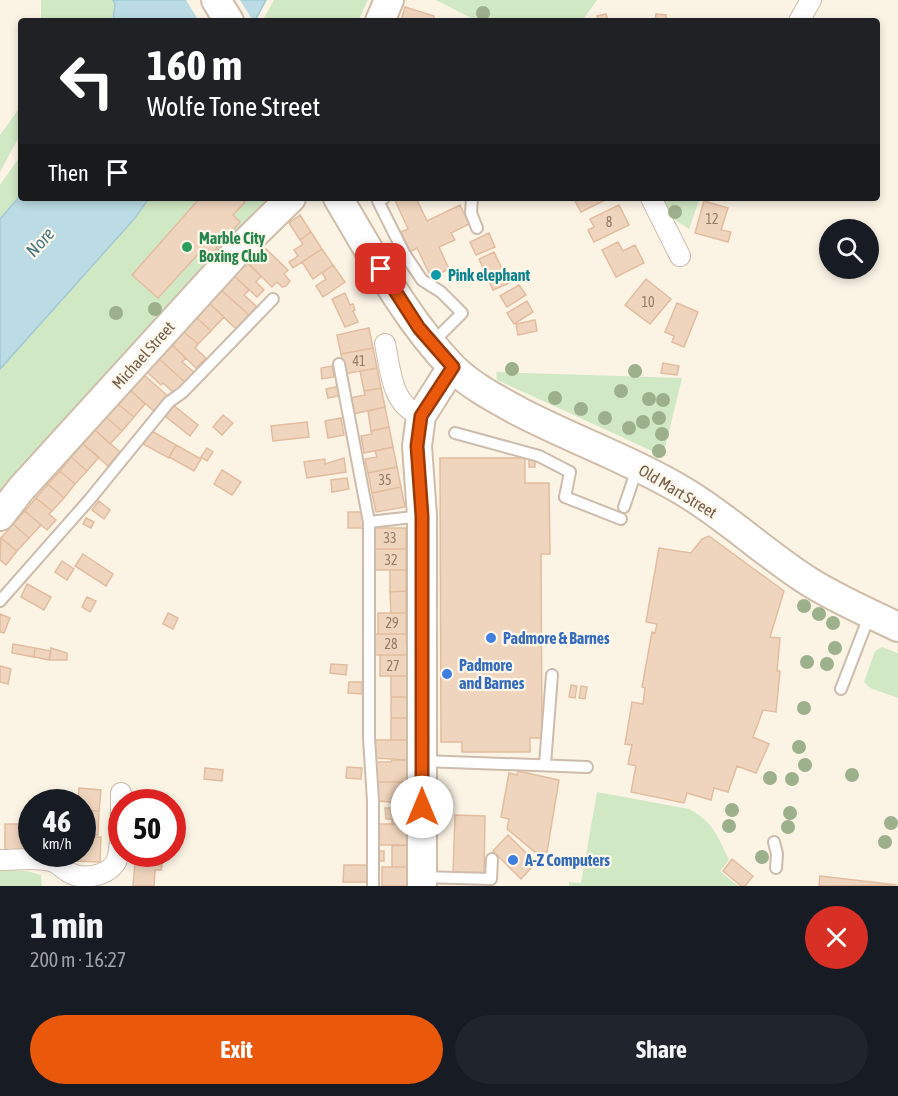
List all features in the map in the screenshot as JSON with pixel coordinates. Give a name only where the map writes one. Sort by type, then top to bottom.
[{"type":"main road","points":[[216,0],[227,18]]},
{"type":"main road","points":[[381,18],[389,0]]},
{"type":"main road","name":"Michael Street","points":[[0,516],[21,489],[244,244],[288,201]]},
{"type":"main road","name":"Old Mart Street","points":[[340,201],[392,287],[432,344],[467,381],[546,425],[638,466],[742,531],[806,580],[898,627]]},
{"type":"main road","points":[[422,881],[422,516],[417,446],[421,416],[453,367]]},
{"type":"street","points":[[801,18],[811,0]]},
{"type":"street","points":[[652,201],[680,256]]},
{"type":"street","points":[[385,344],[396,393],[403,405],[411,412],[421,416]]},
{"type":"street","points":[[0,860],[53,861],[69,873],[79,876],[99,874],[111,867]]},
{"type":"lane","points":[[378,201],[404,253],[422,280],[441,292],[462,313],[432,344]]},
{"type":"lane","points":[[472,201],[471,213],[477,228]]},
{"type":"lane","points":[[0,601],[90,499],[169,402],[183,392],[273,299]]},
{"type":"lane","points":[[339,364],[369,522],[369,738],[373,801],[373,886]]},
{"type":"lane","points":[[455,433],[539,456],[570,472],[565,497],[621,519]]},
{"type":"lane","points":[[624,507],[638,466]]},
{"type":"lane","points":[[369,522],[422,516]]},
{"type":"lane","points":[[841,689],[870,614]]},
{"type":"lane","points":[[545,764],[552,675]]},
{"type":"lane","points":[[422,761],[587,767]]},
{"type":"lane","points":[[774,842],[777,854],[776,868]]},
{"type":"lane","points":[[422,881],[491,879],[492,859]]},
{"type":"green space","points":[[41,0],[113,0],[115,4],[113,18],[41,18]]},
{"type":"green space","points":[[274,0],[368,0],[359,18],[264,18]]},
{"type":"green space","points":[[436,0],[597,0],[584,18],[471,18]]},
{"type":"green space","points":[[18,110],[18,139],[0,172],[0,135]]},
{"type":"green space","points":[[18,159],[18,198],[0,219],[0,185]]},
{"type":"green space","points":[[147,201],[266,201],[0,500],[0,369],[135,218]]},
{"type":"green space","points":[[664,201],[699,201],[689,229],[675,220]]},
{"type":"green space","points":[[496,372],[682,378],[663,456],[497,380]]},
{"type":"green space","points":[[882,647],[898,653],[898,698],[870,688],[864,682],[875,651]]},
{"type":"green space","points":[[597,792],[689,809],[697,814],[714,830],[729,860],[720,871],[738,886],[569,886],[569,882],[581,883]]},
{"type":"green space","points":[[0,870],[27,871],[41,875],[42,886],[0,886]]},
{"type":"water","points":[[113,0],[266,0],[257,18],[113,18],[115,4]]},
{"type":"water","name":"Nore","points":[[18,198],[18,201],[147,201],[135,218],[0,369],[0,219]]},
{"type":"pier","points":[[186,0],[240,0],[251,18],[197,18]]},
{"type":"building","points":[[405,7],[434,16],[434,18],[402,18]]},
{"type":"building","points":[[606,14],[607,18],[598,18],[597,16]]},
{"type":"building","points":[[656,14],[666,15],[666,18],[655,18]]},
{"type":"building","name":"Marble City Boxing Club","points":[[197,201],[245,202],[233,215],[240,222],[207,259],[200,252],[158,298],[132,275]]},
{"type":"building","points":[[395,201],[417,201],[427,221],[460,205],[469,224],[451,233],[455,240],[439,247],[449,269],[431,277],[417,248],[410,252],[401,232],[408,229]]},
{"type":"building","points":[[575,201],[603,201],[581,212]]},
{"type":"building","points":[[704,201],[728,208],[721,230],[731,232],[728,242],[695,233]]},
{"type":"building","points":[[619,205],[629,225],[594,242],[588,230],[594,227],[590,219]]},
{"type":"building","points":[[300,215],[311,232],[300,240],[289,223]]},
{"type":"building","points":[[311,232],[322,249],[293,268],[289,262],[298,256],[294,250],[303,244],[300,240]]},
{"type":"building","points":[[489,233],[495,247],[476,255],[470,242]]},
{"type":"building","points":[[618,242],[623,251],[635,245],[644,263],[616,277],[602,250]]},
{"type":"building","points":[[266,249],[288,270],[284,274],[290,281],[286,286],[282,287],[277,282],[272,287],[250,265]]},
{"type":"building","points":[[322,249],[333,265],[313,279],[302,262]]},
{"type":"building","points":[[494,252],[509,283],[493,290],[479,259]]},
{"type":"building","points":[[246,262],[261,276],[256,282],[264,290],[257,297],[234,276]]},
{"type":"building","points":[[333,265],[345,282],[323,297],[316,286],[326,279],[322,273]]},
{"type":"building","points":[[234,276],[249,290],[244,295],[257,307],[249,315],[221,290]]},
{"type":"building","points":[[646,279],[671,299],[650,324],[625,305]]},
{"type":"building","points":[[519,285],[526,295],[507,307],[500,296]]},
{"type":"building","points":[[221,290],[249,315],[236,329],[209,303]]},
{"type":"building","points":[[345,293],[350,305],[353,304],[355,310],[353,311],[358,322],[345,327],[332,299]]},
{"type":"building","points":[[527,301],[533,312],[514,324],[507,313]]},
{"type":"building","points":[[209,303],[224,317],[211,331],[196,317]]},
{"type":"building","points":[[677,303],[698,312],[684,347],[672,342],[674,336],[665,332]]},
{"type":"building","points":[[196,317],[211,331],[198,344],[183,331]]},
{"type":"building","points":[[535,320],[537,331],[518,335],[516,324]]},
{"type":"building","points":[[369,328],[373,348],[341,354],[337,335]]},
{"type":"building","points":[[183,331],[198,344],[195,348],[206,358],[196,368],[171,344]]},
{"type":"building","points":[[171,344],[186,358],[182,362],[195,373],[186,383],[158,358]]},
{"type":"building","points":[[373,348],[377,368],[345,374],[341,354]]},
{"type":"building","points":[[158,358],[186,383],[175,394],[146,371]]},
{"type":"building","points":[[663,363],[679,366],[677,375],[661,373]]},
{"type":"building","points":[[332,366],[334,377],[322,379],[321,368]]},
{"type":"building","points":[[377,368],[381,388],[364,391],[360,371]]},
{"type":"building","points":[[143,374],[170,398],[156,413],[130,390]]},
{"type":"building","points":[[340,386],[342,395],[328,398],[326,389]]},
{"type":"building","points":[[381,388],[385,407],[353,414],[350,398],[365,395],[364,391]]},
{"type":"building","points":[[130,390],[145,404],[134,417],[118,404]]},
{"type":"building","points":[[118,404],[134,417],[122,431],[106,417]]},
{"type":"building","points":[[173,405],[198,425],[190,436],[165,416]]},
{"type":"building","points":[[385,407],[389,427],[371,431],[368,411]]},
{"type":"building","points":[[223,415],[233,423],[222,435],[213,427]]},
{"type":"building","points":[[106,417],[122,431],[110,444],[95,430]]},
{"type":"building","points":[[341,418],[344,435],[328,438],[325,421]]},
{"type":"building","points":[[307,422],[309,437],[273,441],[271,426]]},
{"type":"building","points":[[389,427],[393,447],[364,453],[361,436]]},
{"type":"building","points":[[95,430],[120,452],[108,466],[83,444]]},
{"type":"building","points":[[150,430],[176,445],[169,458],[143,444]]},
{"type":"building","points":[[83,444],[99,457],[87,471],[71,457]]},
{"type":"building","points":[[176,445],[201,459],[194,471],[169,457]]},
{"type":"building","points":[[393,447],[397,467],[368,473],[365,459],[377,457],[375,451]]},
{"type":"building","points":[[207,448],[213,452],[207,461],[201,457]]},
{"type":"building","points":[[71,457],[87,471],[75,484],[60,471]]},
{"type":"building","points":[[344,458],[346,472],[307,478],[304,462],[325,459],[325,464]]},
{"type":"building","name":"Padmore & Barnes","points":[[440,458],[525,458],[525,483],[549,483],[550,554],[541,554],[542,738],[530,738],[530,752],[462,752],[462,742],[441,742]]},
{"type":"building","points":[[529,458],[535,458],[535,467],[529,467]]},
{"type":"building","points":[[397,467],[401,487],[372,493],[368,473]]},
{"type":"building","points":[[222,470],[241,482],[232,495],[214,484]]},
{"type":"building","points":[[60,471],[75,484],[64,498],[48,484]]},
{"type":"building","points":[[347,478],[349,489],[332,492],[331,480]]},
{"type":"building","points":[[48,484],[64,498],[52,511],[36,498]]},
{"type":"building","points":[[401,487],[405,507],[376,512],[372,493]]},
{"type":"building","points":[[36,498],[52,511],[49,514],[56,520],[47,530],[25,511]]},
{"type":"building","points":[[99,501],[110,510],[104,519],[92,510]]},
{"type":"building","points":[[25,511],[41,525],[29,538],[13,524]]},
{"type":"building","points":[[348,512],[364,512],[364,528],[348,528]]},
{"type":"building","points":[[86,518],[94,522],[91,528],[83,524]]},
{"type":"building","points":[[13,524],[29,538],[17,551],[1,538]]},
{"type":"building","points":[[375,528],[406,528],[406,549],[375,549]]},
{"type":"building","points":[[709,536],[784,591],[770,637],[780,638],[777,671],[780,671],[776,712],[763,710],[753,737],[769,744],[756,773],[737,766],[728,792],[714,788],[711,800],[687,793],[684,803],[631,792],[636,766],[628,764],[632,745],[625,744],[632,702],[643,704],[645,688],[642,687],[652,632],[655,633],[657,624],[646,622],[659,548],[691,553],[702,539]]},
{"type":"building","points":[[1,538],[17,551],[6,565],[0,560]]},
{"type":"building","points":[[375,549],[406,549],[406,570],[375,570]]},
{"type":"building","points":[[83,554],[113,574],[106,586],[75,566]]},
{"type":"building","points":[[62,561],[74,569],[67,580],[55,572]]},
{"type":"building","points":[[390,570],[406,570],[406,591],[390,592]]},
{"type":"building","points":[[27,584],[51,597],[44,610],[21,597]]},
{"type":"building","points":[[406,591],[406,613],[391,613],[390,592]]},
{"type":"building","points":[[87,597],[96,601],[90,612],[82,607]]},
{"type":"building","points":[[168,613],[178,618],[173,629],[163,624]]},
{"type":"building","points":[[378,613],[406,613],[406,634],[378,634]]},
{"type":"building","points":[[0,614],[10,618],[4,633],[0,632]]},
{"type":"building","points":[[375,634],[406,634],[407,655],[375,655]]},
{"type":"building","points":[[13,644],[35,648],[34,657],[12,653]]},
{"type":"building","points":[[35,648],[51,651],[49,660],[34,657]]},
{"type":"building","points":[[51,648],[67,653],[67,660],[49,660]]},
{"type":"building","points":[[380,655],[407,655],[407,676],[380,676]]},
{"type":"building","points":[[331,664],[347,665],[346,675],[330,673]]},
{"type":"building","points":[[0,666],[11,669],[8,684],[0,682]]},
{"type":"building","points":[[391,676],[407,676],[407,697],[391,697]]},
{"type":"building","points":[[349,682],[362,682],[362,694],[348,693]]},
{"type":"building","points":[[571,685],[577,686],[575,698],[569,697]]},
{"type":"building","points":[[581,686],[587,687],[585,699],[579,698]]},
{"type":"building","points":[[391,697],[407,697],[407,718],[391,718]]},
{"type":"building","points":[[391,718],[407,718],[407,740],[391,740]]},
{"type":"building","points":[[375,740],[407,740],[407,760],[376,758]]},
{"type":"building","points":[[392,760],[407,760],[407,782],[376,782],[376,762],[391,762]]},
{"type":"building","points":[[347,767],[362,768],[361,779],[346,778]]},
{"type":"building","points":[[205,768],[223,770],[222,781],[204,779]]},
{"type":"building","points":[[518,771],[559,780],[547,852],[535,852],[507,829],[509,819],[501,817],[509,773],[517,775]]},
{"type":"building","points":[[376,782],[407,782],[407,803],[376,801]]},
{"type":"building","points":[[96,790],[101,790],[99,811],[96,811]]},
{"type":"building","points":[[392,803],[407,803],[408,824],[392,824],[392,819],[386,819],[385,808],[392,808]]},
{"type":"building","points":[[96,811],[99,811],[98,835],[96,835]]},
{"type":"building","points":[[455,815],[485,816],[484,875],[453,874]]},
{"type":"building","points":[[5,824],[18,824],[18,851],[5,851]]},
{"type":"building","points":[[376,824],[408,824],[408,845],[376,845]]},
{"type":"building","points":[[508,835],[536,863],[521,879],[493,851]]},
{"type":"building","points":[[96,837],[101,837],[100,862],[96,862]]},
{"type":"building","points":[[408,845],[408,867],[392,867],[392,846]]},
{"type":"building","points":[[376,851],[384,851],[384,861],[377,861]]},
{"type":"building","points":[[732,859],[753,876],[745,886],[741,886],[723,871]]},
{"type":"building","points":[[344,865],[368,865],[367,882],[343,882]]},
{"type":"building","points":[[135,867],[162,867],[161,870],[155,870],[154,886],[133,886]]},
{"type":"building","points":[[382,867],[408,867],[408,886],[382,886]]},
{"type":"building","points":[[820,876],[897,885],[819,886]]},
{"type":"place","name":"Marble City Boxing Club","points":[[187,247]]},
{"type":"place","name":"Pink elephant","points":[[436,275]]},
{"type":"place","name":"Padmore & Barnes","points":[[491,638]]},
{"type":"place","name":"Padmore and Barnes","points":[[447,674]]},
{"type":"place","name":"A-Z Computers","points":[[513,860]]},
{"type":"route","points":[[381,269],[419,328],[453,367],[421,416],[417,446],[422,516],[422,807]]}]
